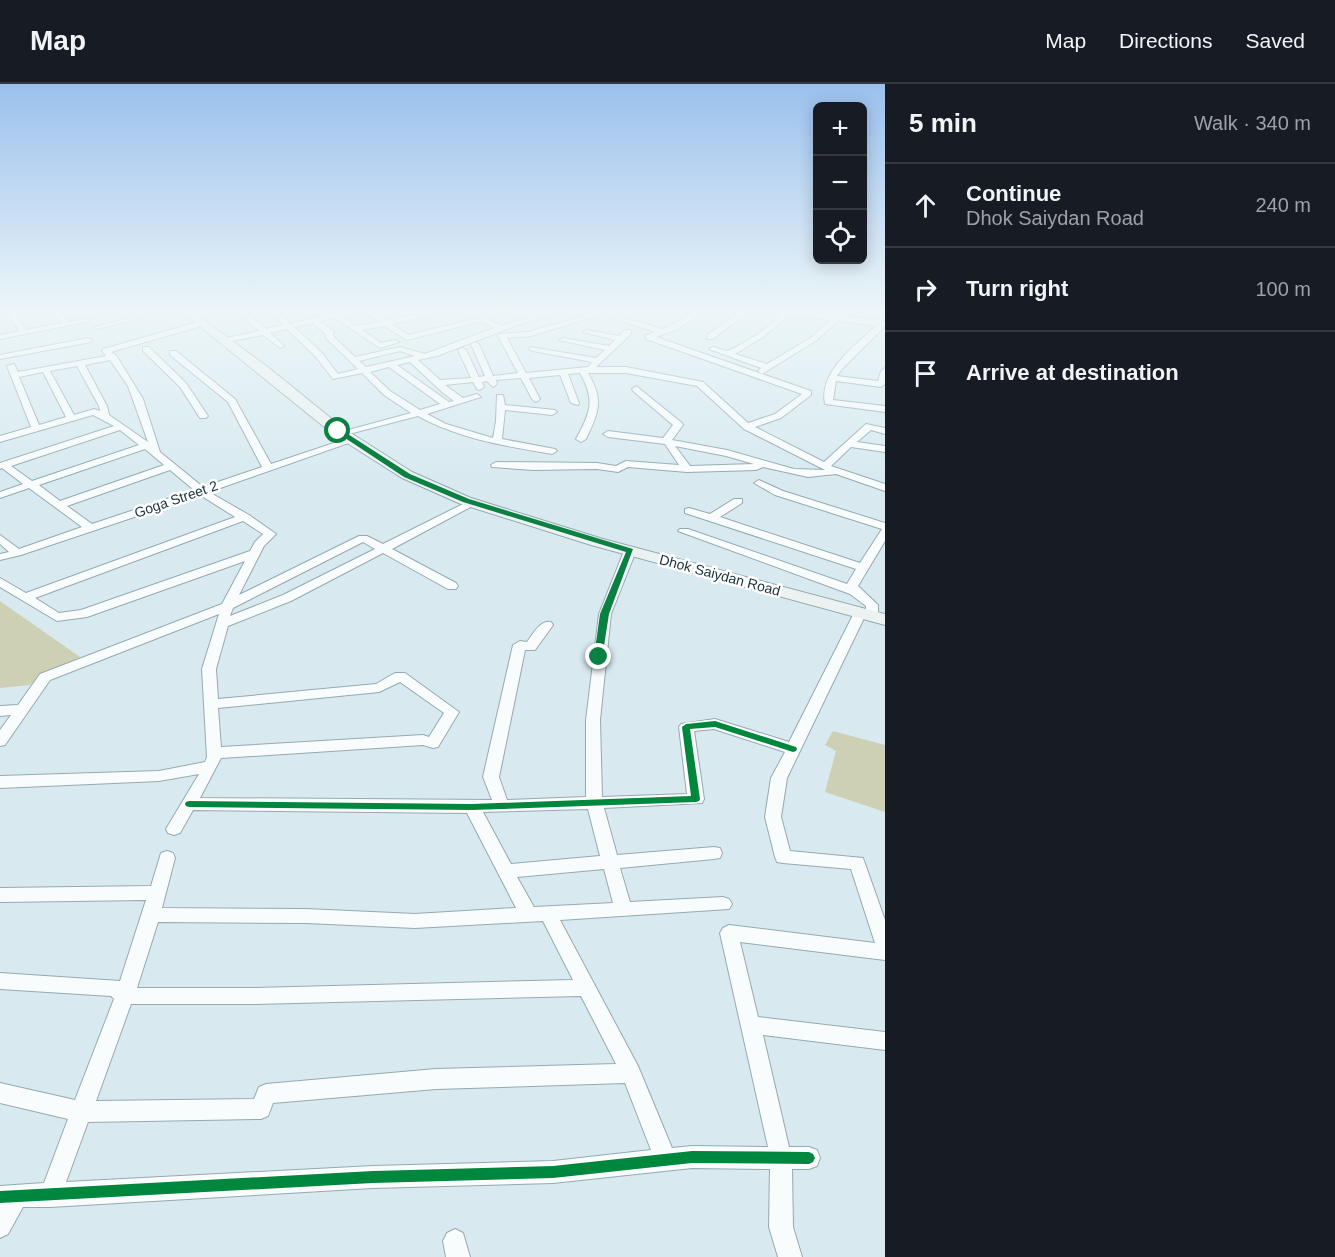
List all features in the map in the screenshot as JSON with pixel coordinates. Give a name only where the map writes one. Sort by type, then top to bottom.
[{"type":"main road","name":"Dhok Saiydan Road","points":[[259,367],[348,437],[407,475],[473,503],[630,551],[872,616]]},
{"type":"street","points":[[9,367],[36,428]]},
{"type":"street","points":[[14,375],[58,367]]},
{"type":"street","points":[[82,367],[99,397],[105,415]]},
{"type":"street","points":[[121,367],[129,377],[141,403],[156,454]]},
{"type":"street","points":[[163,367],[187,391],[203,416]]},
{"type":"street","points":[[191,367],[232,401],[268,468]]},
{"type":"street","points":[[329,367],[336,377],[378,367]]},
{"type":"street","points":[[361,367],[387,393],[405,406],[443,426],[496,441],[552,451]]},
{"type":"street","points":[[394,367],[447,405]]},
{"type":"street","points":[[420,367],[461,401]]},
{"type":"street","points":[[469,367],[475,380]]},
{"type":"street","points":[[485,367],[492,382]]},
{"type":"street","points":[[520,367],[536,399]]},
{"type":"street","points":[[586,370],[590,367]]},
{"type":"street","points":[[737,367],[808,393],[778,416],[747,427]]},
{"type":"street","points":[[758,374],[768,367]]},
{"type":"street","points":[[840,367],[832,378],[828,402],[885,409]]},
{"type":"street","points":[[45,369],[72,417]]},
{"type":"street","points":[[581,439],[596,410],[593,387],[586,370]]},
{"type":"street","points":[[438,383],[475,380],[492,382],[586,370],[626,370],[700,384],[747,427],[836,471],[885,488]]},
{"type":"street","points":[[832,378],[883,384],[885,371]]},
{"type":"street","points":[[563,373],[575,403]]},
{"type":"street","name":"Goga Street 2","points":[[0,557],[268,468],[348,437],[480,395],[475,380]]},
{"type":"street","points":[[187,391],[213,384]]},
{"type":"street","points":[[570,387],[593,387]]},
{"type":"street","points":[[636,389],[677,423],[668,441]]},
{"type":"street","points":[[496,441],[501,421],[500,397]]},
{"type":"street","points":[[500,407],[552,412]]},
{"type":"street","points":[[0,440],[72,417],[94,412],[105,415],[201,490],[270,534],[259,544],[227,606],[208,669],[212,759],[174,829]]},
{"type":"street","points":[[825,466],[869,426],[885,431]]},
{"type":"street","points":[[2,466],[121,427]]},
{"type":"street","points":[[608,434],[668,441],[793,472],[836,471]]},
{"type":"street","points":[[668,441],[687,469]]},
{"type":"street","points":[[850,444],[885,449]]},
{"type":"street","points":[[0,495],[144,446]]},
{"type":"street","points":[[496,465],[597,466],[618,469],[626,464],[687,469],[756,467],[761,463]]},
{"type":"street","points":[[2,466],[31,484],[90,528]]},
{"type":"street","points":[[60,506],[171,466]]},
{"type":"street","points":[[759,483],[779,493],[885,527]]},
{"type":"street","points":[[711,518],[738,501]]},
{"type":"street","points":[[222,624],[287,598],[473,503]]},
{"type":"street","points":[[688,511],[863,568]]},
{"type":"street","points":[[26,597],[245,517]]},
{"type":"street","points":[[684,531],[854,591],[872,605],[872,616],[779,778],[773,817],[783,856],[857,863],[885,946]]},
{"type":"street","points":[[854,591],[852,586],[885,532]]},
{"type":"street","points":[[0,538],[17,553]]},
{"type":"street","points":[[0,741],[45,677],[227,606],[363,538],[452,586]]},
{"type":"street","points":[[623,909],[594,801],[593,720],[605,614],[630,551]]},
{"type":"street","points":[[0,582],[57,616],[83,614],[255,553]]},
{"type":"street","points":[[501,805],[491,777],[520,645],[530,647],[547,625]]},
{"type":"street","points":[[0,782],[159,776],[212,759],[423,741],[434,743],[452,712],[400,676],[379,688],[210,704]]},
{"type":"street","points":[[0,711],[20,710]]},
{"type":"street","points":[[189,804],[472,807],[696,799],[686,727],[715,724],[794,749]]},
{"type":"street","points":[[472,807],[506,871],[586,988],[631,1073],[666,1160]]},
{"type":"street","points":[[506,871],[610,860],[714,853]]},
{"type":"street","points":[[50,1196],[124,996],[167,858]]},
{"type":"street","points":[[0,895],[157,892]]},
{"type":"street","points":[[151,915],[306,916],[415,921],[723,903]]},
{"type":"street","points":[[790,1257],[780,1227],[781,1158],[729,933],[885,952]]},
{"type":"street","points":[[0,981],[116,988],[124,996],[252,996],[586,988]]},
{"type":"street","points":[[750,1025],[885,1041]]},
{"type":"street","points":[[0,1093],[81,1112],[261,1109],[266,1094],[436,1079],[631,1073]]},
{"type":"street","points":[[0,1226],[8,1197],[373,1177],[553,1172],[692,1157],[809,1158]]},
{"type":"green space","points":[[0,601],[80,657],[42,675],[30,685],[0,688]]},
{"type":"green space","points":[[833,731],[885,745],[885,812],[825,792],[836,751],[825,745]]},
{"type":"cycle path","points":[[189,804],[472,807],[696,799],[686,727],[715,724],[793,749]]},
{"type":"cycle path","points":[[0,1197],[373,1177],[553,1172],[692,1157],[809,1158]]},
{"type":"route","points":[[338,431],[407,475],[466,501],[630,551],[605,614],[599,657]]}]
